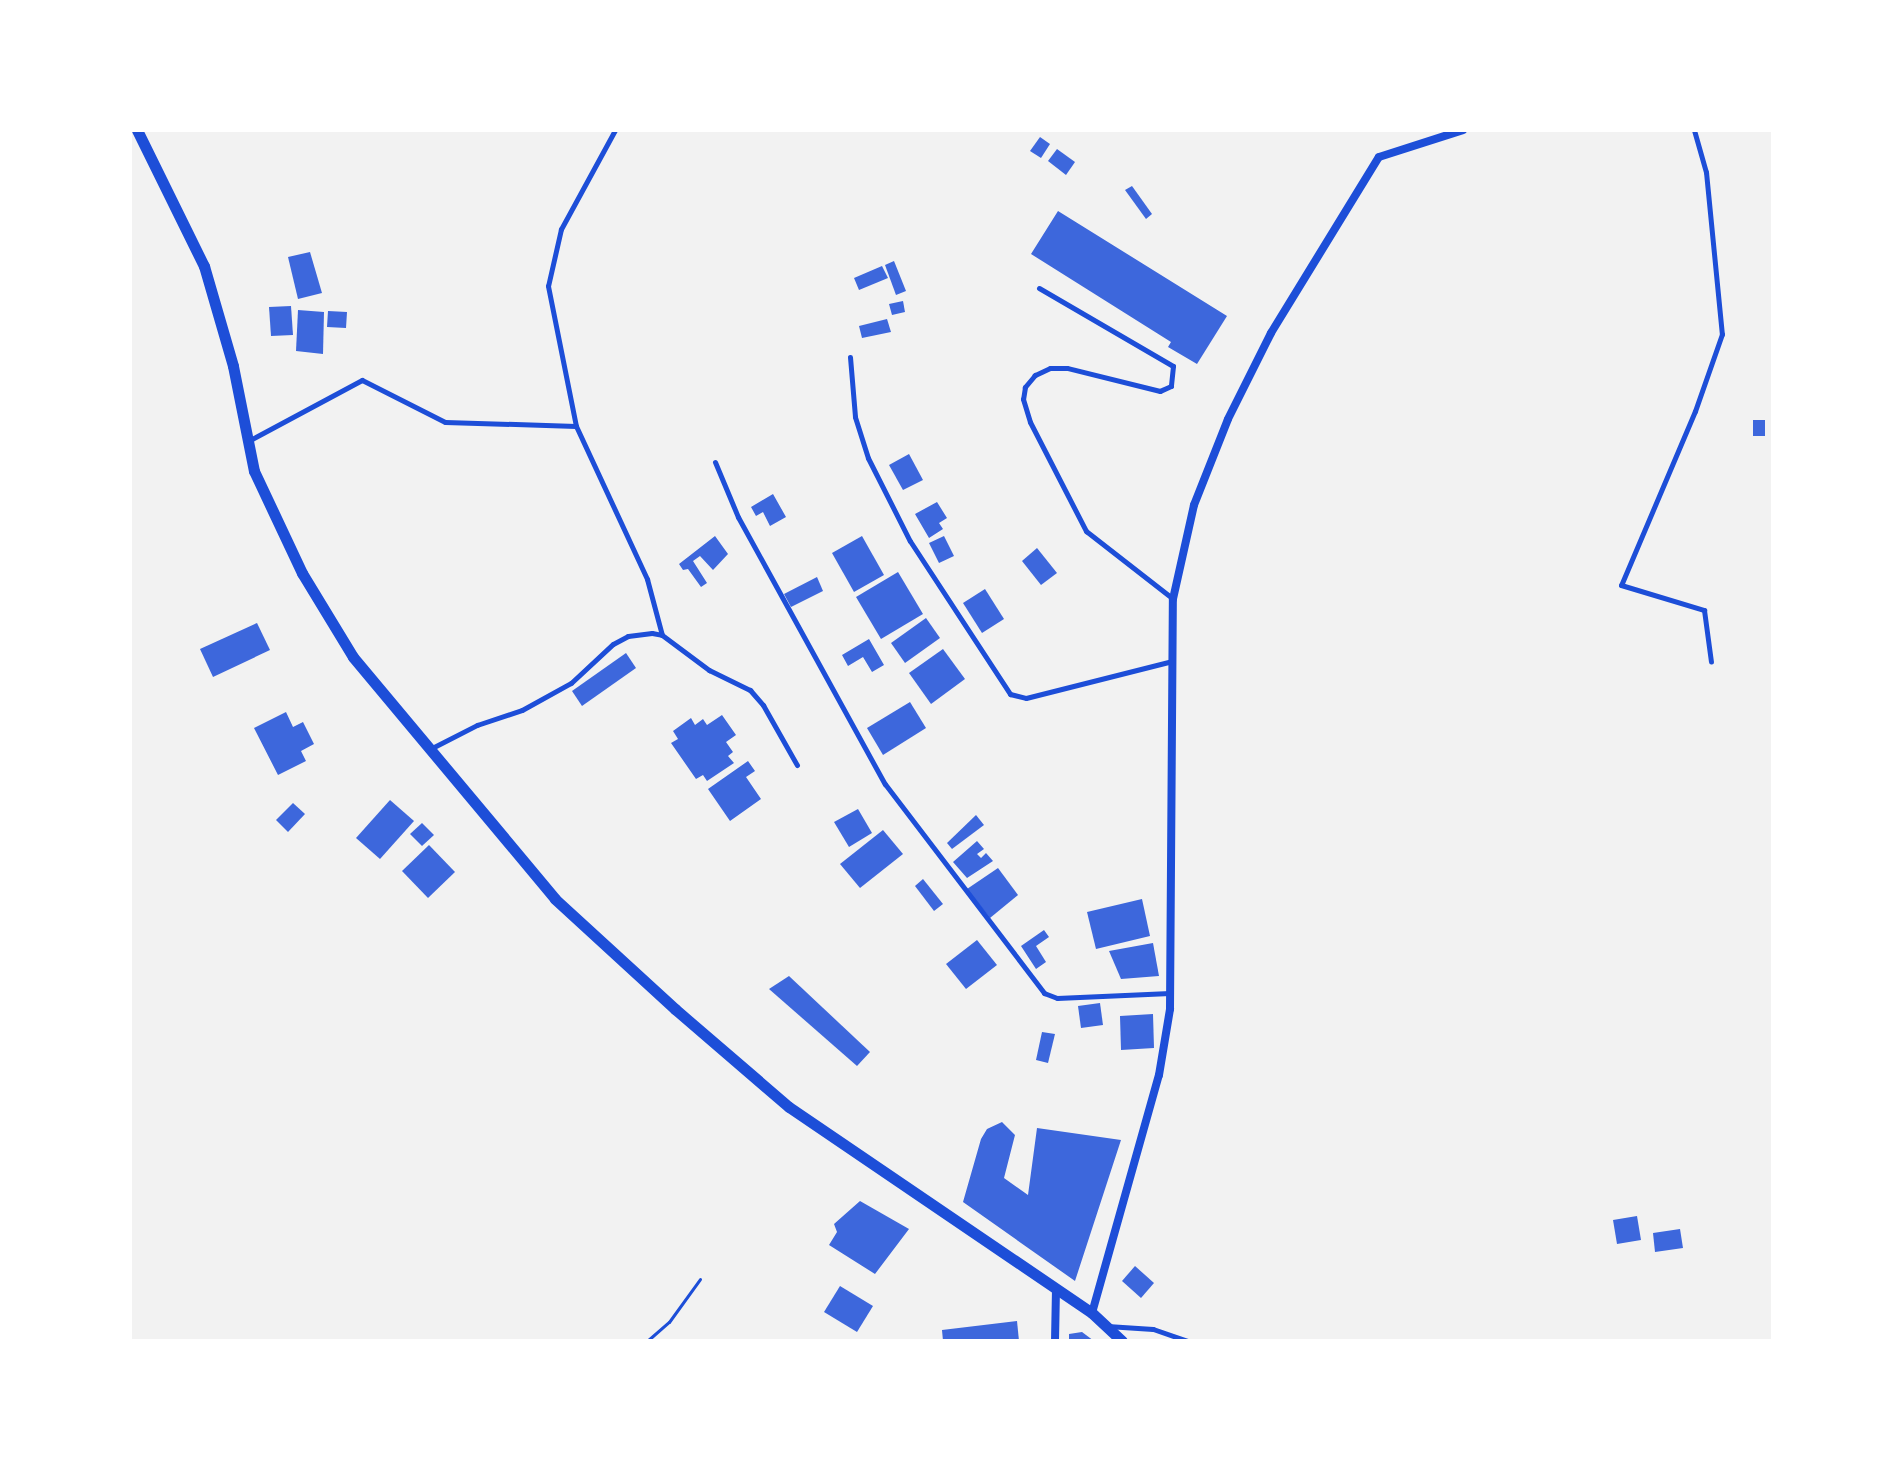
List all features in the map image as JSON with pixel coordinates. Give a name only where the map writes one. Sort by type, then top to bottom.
[{"type":"street","points":[[137,130],[204,266],[233,366],[254,471],[302,573],[353,657],[555,899],[777,1097],[1092,1313],[1122,1341]]},
{"type":"street","points":[[1092,1313],[1159,1075],[1170,993],[1173,599],[1194,505],[1228,419],[1271,333],[1379,157],[1463,130]]},
{"type":"street","points":[[1055,1341],[1056,1288]]},
{"type":"lane","points":[[615,130],[561,229],[548,286],[576,426],[647,579],[662,635],[709,670],[750,690],[763,705],[797,765]]},
{"type":"lane","points":[[1694,130],[1706,172],[1722,334],[1695,411],[1621,585],[1704,610],[1711,662]]},
{"type":"lane","points":[[1039,288],[1173,366],[1171,386],[1160,391],[1067,368],[1050,368],[1035,375],[1025,387],[1023,399],[1030,422],[1086,531],[1173,599]]},
{"type":"lane","points":[[850,357],[855,417],[868,458],[910,541],[1010,694],[1026,698],[1172,661]]},
{"type":"lane","points":[[248,441],[362,380],[445,422],[576,426]]},
{"type":"lane","points":[[715,462],[738,517],[885,784],[1044,993],[1057,998],[1170,993]]},
{"type":"lane","points":[[429,750],[477,725],[522,710],[571,683],[601,659],[613,644],[628,636],[662,635]]},
{"type":"lane","points":[[1106,1326],[1153,1329],[1188,1341]]},
{"type":"path","points":[[647,1341],[669,1322],[700,1279]]},
{"type":"building","points":[[1040,137],[1050,144],[1041,158],[1030,151]]},
{"type":"building","points":[[1057,149],[1075,162],[1066,175],[1048,161]]},
{"type":"building","points":[[1132,186],[1152,214],[1146,219],[1125,190]]},
{"type":"building","points":[[1058,211],[1227,316],[1197,364],[1168,347],[1171,342],[1031,254]]},
{"type":"building","points":[[310,252],[322,293],[298,299],[288,257]]},
{"type":"building","points":[[894,261],[906,291],[896,295],[885,265]]},
{"type":"building","points":[[882,266],[888,278],[859,290],[854,278]]},
{"type":"building","points":[[903,301],[905,312],[892,315],[889,304]]},
{"type":"building","points":[[291,306],[293,335],[271,336],[269,307]]},
{"type":"building","points":[[298,310],[324,312],[323,354],[296,351]]},
{"type":"building","points":[[328,311],[347,312],[346,328],[327,327]]},
{"type":"building","points":[[887,319],[891,332],[862,338],[859,326]]},
{"type":"building","points":[[1753,420],[1765,420],[1765,436],[1753,436]]},
{"type":"building","points":[[909,454],[923,480],[903,490],[889,465]]},
{"type":"building","points":[[773,494],[786,517],[770,526],[763,512],[756,516],[751,507]]},
{"type":"building","points":[[937,502],[947,518],[939,523],[943,529],[929,538],[915,514]]},
{"type":"building","points":[[715,536],[728,554],[713,570],[700,556],[693,561],[707,583],[701,587],[688,569],[683,570],[679,564]]},
{"type":"building","points":[[862,536],[884,575],[854,592],[832,553]]},
{"type":"building","points":[[944,536],[954,556],[939,563],[929,543]]},
{"type":"building","points":[[1037,548],[1057,573],[1041,585],[1022,561]]},
{"type":"building","points":[[898,572],[923,614],[881,639],[856,597]]},
{"type":"building","points":[[817,577],[823,591],[791,607],[784,594]]},
{"type":"building","points":[[985,589],[1004,619],[982,633],[963,603]]},
{"type":"building","points":[[926,618],[940,638],[905,663],[891,643]]},
{"type":"building","points":[[257,623],[270,650],[213,677],[200,649]]},
{"type":"building","points":[[869,639],[884,665],[872,672],[863,657],[848,666],[842,655]]},
{"type":"building","points":[[943,649],[965,679],[931,704],[909,673]]},
{"type":"building","points":[[626,653],[636,668],[582,706],[572,691]]},
{"type":"building","points":[[910,702],[926,728],[883,755],[867,728]]},
{"type":"building","points":[[286,712],[293,727],[303,722],[314,744],[301,751],[306,761],[278,775],[254,728]]},
{"type":"building","points":[[722,715],[736,735],[726,742],[733,752],[728,756],[734,763],[707,781],[703,775],[696,779],[671,743],[678,739],[673,731],[691,718],[695,725],[703,719],[707,725]]},
{"type":"building","points":[[748,761],[755,771],[746,777],[761,799],[730,821],[708,789]]},
{"type":"building","points":[[390,800],[414,821],[380,859],[356,838]]},
{"type":"building","points":[[293,803],[305,814],[288,832],[276,820]]},
{"type":"building","points":[[858,809],[872,833],[849,847],[834,822]]},
{"type":"building","points":[[976,815],[984,825],[952,849],[947,843]]},
{"type":"building","points":[[422,823],[434,835],[422,846],[410,834]]},
{"type":"building","points":[[883,830],[903,854],[860,888],[840,864]]},
{"type":"building","points":[[977,841],[984,849],[977,854],[981,858],[986,853],[993,861],[967,878],[953,862]]},
{"type":"building","points":[[429,845],[455,872],[428,898],[402,871]]},
{"type":"building","points":[[998,868],[1018,895],[990,918],[967,889]]},
{"type":"building","points":[[923,879],[943,904],[934,911],[915,886]]},
{"type":"building","points":[[1142,899],[1150,936],[1096,949],[1087,912]]},
{"type":"building","points":[[1044,930],[1049,937],[1036,946],[1046,962],[1036,969],[1021,946]]},
{"type":"building","points":[[977,940],[997,965],[966,989],[946,964]]},
{"type":"building","points":[[1153,943],[1159,976],[1121,979],[1109,951]]},
{"type":"building","points":[[789,976],[870,1052],[857,1066],[769,989]]},
{"type":"building","points":[[1100,1003],[1103,1025],[1081,1028],[1078,1006]]},
{"type":"building","points":[[1153,1014],[1154,1048],[1121,1050],[1120,1016]]},
{"type":"building","points":[[1042,1032],[1055,1034],[1048,1063],[1036,1060]]},
{"type":"building","points":[[1002,1122],[1015,1135],[1004,1178],[1028,1195],[1037,1128],[1121,1140],[1075,1281],[963,1202],[981,1139],[987,1129]]},
{"type":"building","points":[[860,1201],[909,1229],[875,1274],[829,1245],[837,1232],[834,1224]]},
{"type":"building","points":[[1637,1216],[1641,1240],[1617,1244],[1613,1220]]},
{"type":"building","points":[[1680,1229],[1683,1248],[1655,1252],[1653,1233]]},
{"type":"building","points":[[1135,1266],[1154,1283],[1141,1298],[1122,1281]]},
{"type":"building","points":[[840,1286],[873,1306],[857,1332],[824,1312]]},
{"type":"building","points":[[1017,1321],[1019,1341],[943,1341],[942,1330]]},
{"type":"building","points":[[1082,1332],[1094,1341],[1069,1341],[1069,1334]]}]
